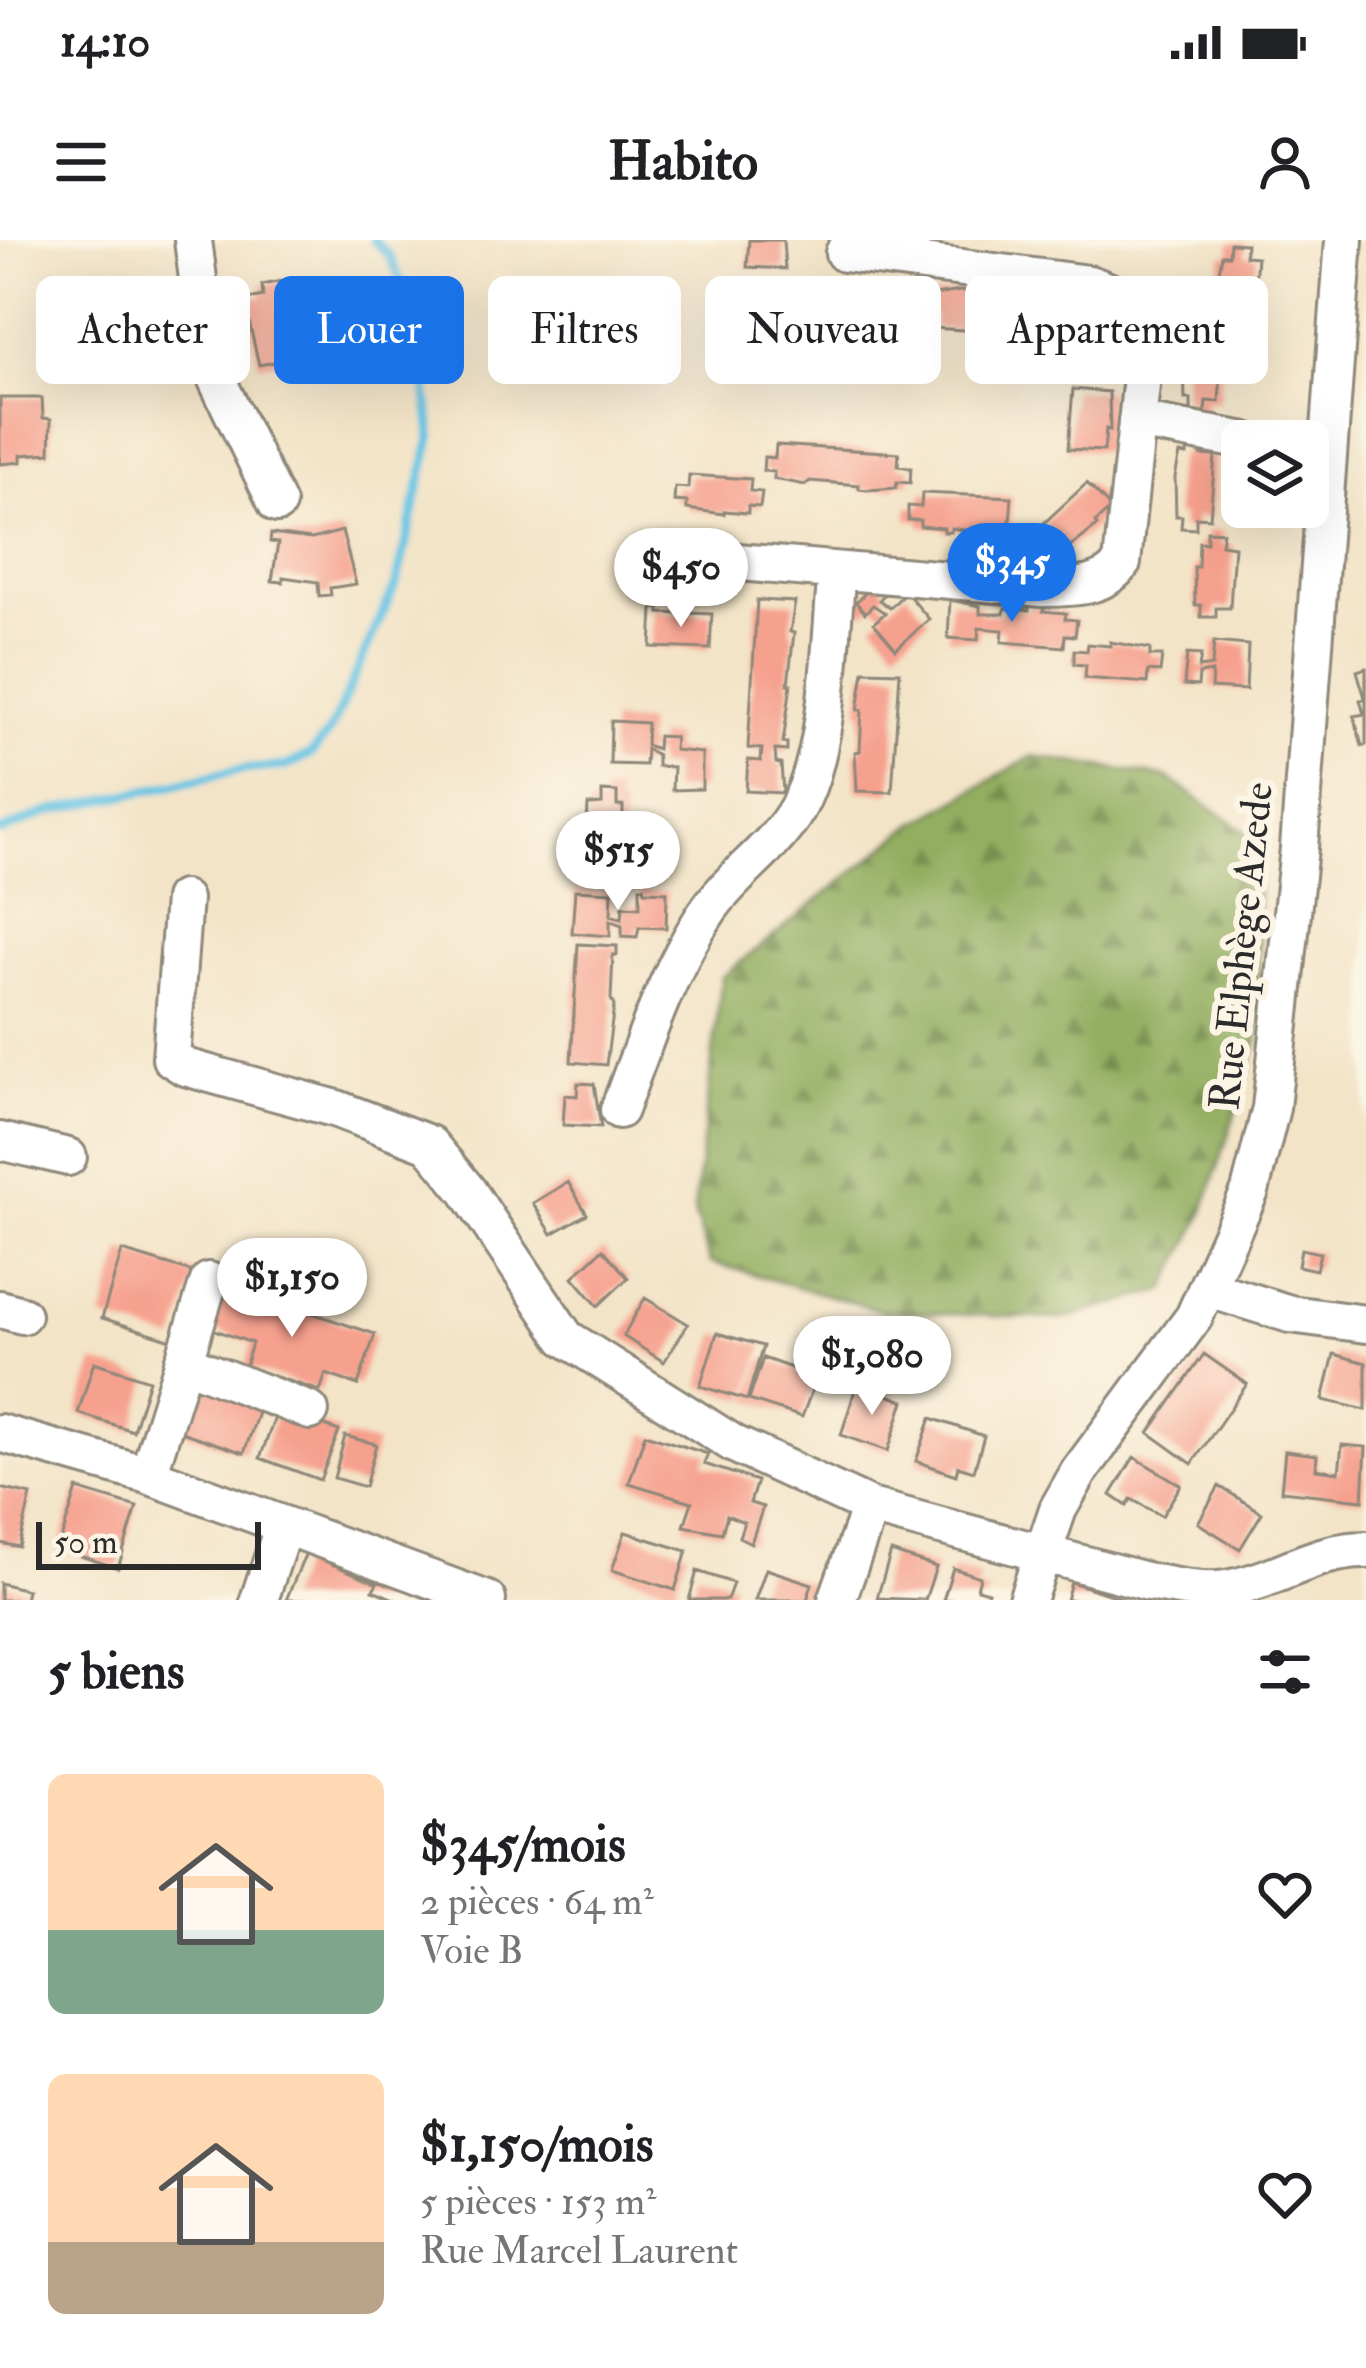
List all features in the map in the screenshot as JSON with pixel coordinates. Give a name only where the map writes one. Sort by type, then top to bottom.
[{"type":"street","points":[[193,240],[206,341],[217,380],[277,504]]},
{"type":"street","name":"Rue Elphège Azede","points":[[1323,420],[1344,240]]},
{"type":"street","points":[[645,554],[1042,588],[1087,586],[1113,576],[1122,563],[1145,348],[1141,316],[1124,296],[1089,284],[844,253]]},
{"type":"street","points":[[1137,422],[1221,437]]},
{"type":"street","points":[[1329,455],[1366,461]]},
{"type":"street","name":"Rue Elphège Azede","points":[[1027,1600],[1058,1509],[1079,1472],[1194,1317],[1250,1191],[1271,1108],[1299,848],[1315,528]]},
{"type":"street","points":[[619,1110],[653,1020],[708,910],[782,833],[803,799],[817,757],[837,571]]},
{"type":"street","points":[[183,899],[169,1053],[185,1067],[337,1109],[428,1144],[467,1190],[566,1338],[734,1444],[870,1507],[1190,1589],[1224,1589],[1255,1582],[1307,1558],[1366,1550]]},
{"type":"street","points":[[0,1142],[68,1157]]},
{"type":"street","points":[[148,1475],[208,1281]]},
{"type":"street","points":[[1208,1289],[1290,1314],[1366,1324]]},
{"type":"street","points":[[183,1362],[310,1412]]},
{"type":"street","points":[[0,1432],[148,1475],[472,1598]]},
{"type":"street","points":[[837,1600],[870,1507]]},
{"type":"street","points":[[259,1600],[284,1525]]},
{"type":"green space","points":[[1033,756],[1166,777],[1258,840],[1259,1038],[1202,1217],[1165,1290],[1062,1319],[883,1311],[710,1262],[694,1211],[722,977],[911,826]]},
{"type":"building","points":[[749,240],[783,240],[785,269],[747,267]]},
{"type":"building","points":[[1230,243],[1246,244],[1245,256],[1257,257],[1255,276],[1218,276],[1222,255],[1229,255]]},
{"type":"building","points":[[274,283],[274,362],[259,365],[250,326],[250,299],[263,296],[262,285]]},
{"type":"building","points":[[965,292],[965,330],[941,329],[941,294]]},
{"type":"building","points":[[1185,384],[1220,384],[1219,402],[1206,401],[1205,413],[1191,411],[1191,399],[1185,399]]},
{"type":"building","points":[[1073,389],[1109,392],[1110,430],[1106,429],[1104,451],[1068,449]]},
{"type":"building","points":[[0,398],[42,398],[43,418],[51,419],[50,453],[21,455],[21,462],[0,464]]},
{"type":"building","points":[[1188,442],[1203,443],[1201,455],[1215,456],[1210,518],[1196,517],[1196,529],[1181,528],[1182,516],[1176,516],[1175,477]]},
{"type":"building","points":[[776,445],[899,453],[898,466],[911,468],[910,483],[867,490],[859,485],[810,481],[805,485],[774,479],[774,472],[763,471],[764,457],[775,458]]},
{"type":"building","points":[[689,475],[751,479],[750,491],[762,492],[760,507],[724,514],[687,509],[687,502],[674,501],[675,487],[688,488]]},
{"type":"building","points":[[1087,483],[1111,508],[1068,549],[1044,523]]},
{"type":"building","points":[[922,493],[1012,497],[1009,534],[971,534],[951,528],[944,532],[944,528],[920,526],[920,520],[908,520],[908,506],[921,507]]},
{"type":"building","points":[[342,531],[356,584],[330,588],[331,595],[319,596],[318,582],[283,577],[283,582],[272,581],[278,543],[270,542],[271,534],[312,539]]},
{"type":"building","points":[[1207,531],[1223,532],[1221,544],[1234,546],[1230,608],[1216,608],[1216,617],[1201,617],[1201,605],[1195,605],[1194,567],[1198,567],[1199,542],[1207,543]]},
{"type":"building","points":[[878,581],[887,592],[879,600],[890,608],[906,592],[929,619],[896,649],[874,623],[885,613],[873,605],[865,613],[856,602]]},
{"type":"building","points":[[757,600],[795,602],[783,743],[787,751],[775,750],[783,793],[746,791],[748,760],[761,761],[762,749],[748,748]]},
{"type":"building","points":[[950,600],[980,606],[980,614],[1035,606],[1066,613],[1065,619],[1077,620],[1075,636],[1065,635],[1064,647],[1002,642],[1003,630],[979,628],[978,640],[948,638]]},
{"type":"building","points":[[660,608],[660,613],[683,614],[684,609],[691,609],[691,613],[712,614],[710,649],[651,647],[653,609]]},
{"type":"building","points":[[1110,642],[1150,649],[1150,656],[1162,656],[1160,672],[1148,671],[1147,683],[1085,678],[1086,665],[1074,664],[1074,650],[1087,651],[1088,644],[1111,646]]},
{"type":"building","points":[[1214,642],[1248,645],[1246,690],[1211,688],[1212,672],[1199,674],[1198,686],[1184,685],[1187,654],[1201,655],[1199,668],[1212,666]]},
{"type":"building","points":[[1366,668],[1366,698],[1365,698],[1357,671]]},
{"type":"building","points":[[864,671],[900,672],[892,792],[857,791],[855,752],[860,751],[862,710],[858,710]]},
{"type":"building","points":[[1366,699],[1366,745],[1362,746],[1354,716],[1364,714],[1360,700]]},
{"type":"building","points":[[611,721],[647,723],[646,745],[657,749],[658,736],[675,737],[674,750],[702,753],[702,789],[672,790],[673,767],[657,766],[657,755],[646,749],[645,765],[610,764]]},
{"type":"building","points":[[602,791],[617,792],[617,806],[623,806],[620,867],[612,867],[612,879],[597,878],[597,865],[585,865],[588,805],[602,804]]},
{"type":"building","points":[[640,887],[667,892],[666,928],[639,927],[637,937],[622,936],[622,925],[610,920],[610,936],[572,933],[575,890],[612,892],[611,915],[622,918],[623,906],[640,907]]},
{"type":"building","points":[[578,944],[617,946],[606,1065],[571,1062]]},
{"type":"building","points":[[578,1083],[594,1084],[601,1127],[563,1125],[565,1095],[577,1096]]},
{"type":"building","points":[[568,1182],[587,1214],[552,1234],[533,1203]]},
{"type":"building","points":[[603,1249],[628,1278],[598,1306],[573,1277]]},
{"type":"building","points":[[1301,1249],[1320,1253],[1316,1270],[1298,1266]]},
{"type":"building","points":[[122,1251],[196,1273],[175,1341],[102,1318]]},
{"type":"building","points":[[223,1284],[375,1334],[358,1385],[326,1374],[320,1391],[245,1367],[252,1343],[209,1328]]},
{"type":"building","points":[[645,1298],[688,1324],[664,1362],[623,1336]]},
{"type":"building","points":[[717,1333],[763,1346],[747,1400],[700,1386]]},
{"type":"building","points":[[1204,1354],[1247,1384],[1192,1464],[1149,1433]]},
{"type":"building","points":[[1334,1354],[1366,1363],[1366,1410],[1323,1400]]},
{"type":"building","points":[[763,1358],[817,1377],[802,1417],[749,1400]]},
{"type":"building","points":[[94,1362],[149,1380],[133,1431],[78,1413]]},
{"type":"building","points":[[195,1382],[261,1404],[244,1453],[178,1431]]},
{"type":"building","points":[[857,1384],[904,1401],[888,1451],[841,1435]]},
{"type":"building","points":[[278,1409],[339,1431],[320,1480],[260,1458]]},
{"type":"building","points":[[931,1418],[984,1436],[974,1471],[958,1466],[956,1475],[916,1461]]},
{"type":"building","points":[[645,1434],[708,1454],[704,1464],[757,1481],[750,1503],[763,1507],[751,1543],[739,1537],[744,1522],[727,1515],[722,1533],[684,1526],[692,1502],[629,1483]]},
{"type":"building","points":[[345,1436],[376,1444],[365,1487],[334,1478]]},
{"type":"building","points":[[1342,1445],[1366,1447],[1363,1500],[1281,1491],[1285,1451],[1317,1455],[1316,1469],[1339,1472]]},
{"type":"building","points":[[1134,1457],[1181,1485],[1162,1516],[1131,1499],[1127,1506],[1111,1495]]},
{"type":"building","points":[[1219,1486],[1262,1513],[1240,1549],[1198,1523]]},
{"type":"building","points":[[0,1488],[31,1495],[19,1547],[0,1543]]},
{"type":"building","points":[[77,1489],[137,1507],[118,1568],[58,1549]]},
{"type":"building","points":[[625,1532],[687,1551],[675,1590],[612,1570]]},
{"type":"building","points":[[891,1552],[936,1567],[925,1600],[877,1598]]},
{"type":"building","points":[[306,1553],[377,1583],[373,1590],[396,1600],[286,1600]]},
{"type":"building","points":[[953,1568],[980,1577],[977,1589],[988,1592],[985,1600],[943,1600]]},
{"type":"building","points":[[766,1569],[812,1584],[807,1600],[755,1600]]},
{"type":"building","points":[[697,1571],[733,1583],[727,1600],[689,1600]]},
{"type":"building","points":[[1071,1582],[1124,1599],[1124,1600],[1066,1600]]},
{"type":"building","points":[[0,1583],[27,1590],[25,1600],[0,1600]]},
{"type":"waterway","points":[[0,832],[48,812],[239,770],[287,766],[312,753],[330,731],[397,581],[432,434],[417,317],[389,255],[373,240]]}]
